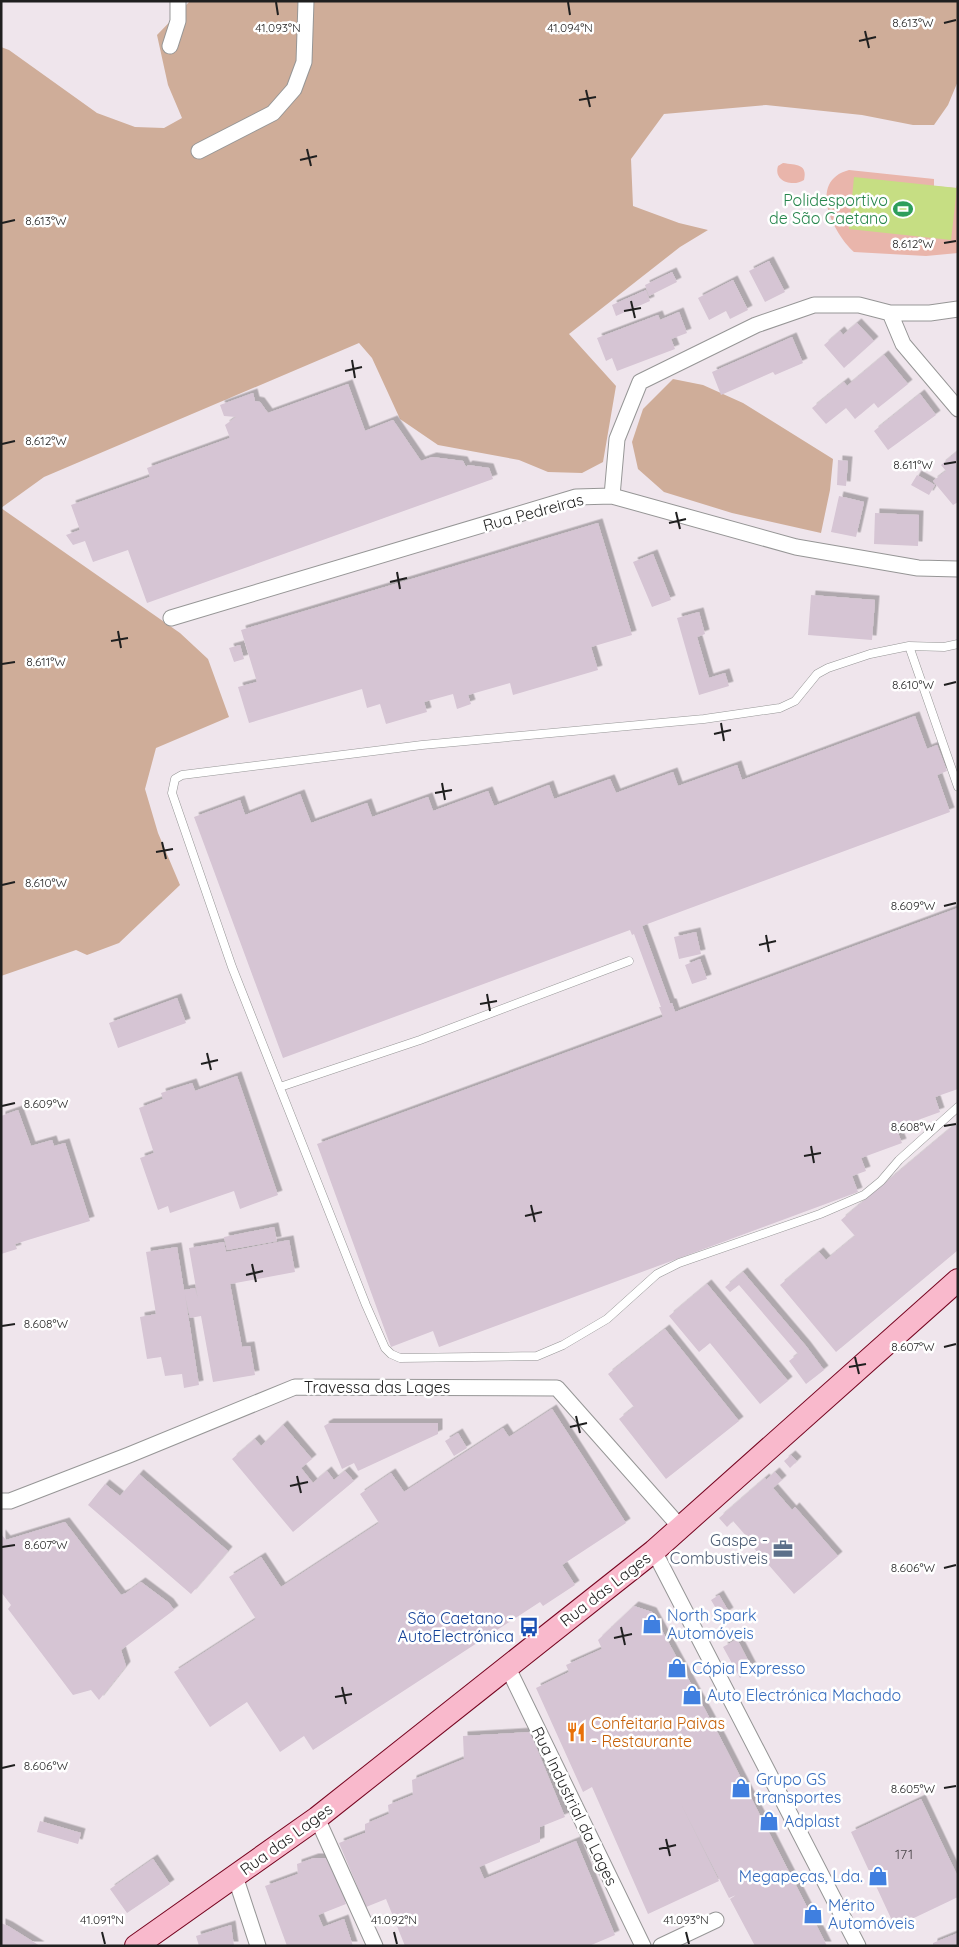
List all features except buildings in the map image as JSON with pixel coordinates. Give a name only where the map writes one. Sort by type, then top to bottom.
[{"type":"main road","name":"Rua das Lages","points":[[136,1946],[317,1818],[654,1551],[958,1280]]},
{"type":"street","points":[[170,46],[178,21],[178,1]]},
{"type":"street","points":[[199,151],[273,113],[294,89],[304,62],[306,1]]},
{"type":"street","points":[[612,496],[617,439],[640,382],[756,325],[814,306],[859,305],[890,313],[930,313],[958,309]]},
{"type":"street","points":[[890,313],[903,344],[958,409]]},
{"type":"street","name":"Rua Pedreiras","points":[[171,618],[576,497],[612,496],[796,547],[918,568],[958,569]]},
{"type":"street","name":"Travessa das Lages","points":[[1,1501],[10,1501],[295,1387],[557,1388],[681,1528]]},
{"type":"street","points":[[654,1551],[858,1946]]},
{"type":"street","name":"Rua Industrial da Lages","points":[[507,1666],[643,1946]]},
{"type":"street","points":[[317,1818],[375,1946]]},
{"type":"street","points":[[235,1876],[258,1946]]},
{"type":"street","points":[[661,1946],[716,1920]]},
{"type":"lane","points":[[958,644],[944,647],[909,646],[870,654],[828,668],[817,674],[796,702],[780,708],[704,719],[422,745],[182,775],[175,779],[172,793],[232,967],[385,1348],[391,1354],[400,1358],[536,1356],[563,1345],[607,1319],[657,1274],[679,1263],[820,1214],[864,1196],[881,1181],[899,1160],[958,1107]]},
{"type":"lane","points":[[909,646],[958,788]]},
{"type":"lane","points":[[280,1087],[420,1040],[629,961]]},
{"type":"shaded area","points":[[190,1],[958,1],[958,81],[948,105],[934,125],[913,125],[862,115],[766,105],[664,114],[631,159],[633,206],[679,223],[708,230],[680,247],[569,334],[616,386],[603,462],[582,473],[548,472],[519,460],[438,445],[400,419],[372,358],[359,343],[44,477],[1,508],[1,47],[9,50],[97,113],[135,127],[164,128],[182,118],[168,85],[157,35]]},
{"type":"shaded area","points":[[783,163],[803,168],[804,180],[790,183],[781,179],[777,171],[778,166]]},
{"type":"shaded area","points":[[849,170],[934,179],[934,186],[956,188],[957,185],[958,253],[926,256],[854,252],[838,233],[832,221],[827,196],[829,185],[836,176]]},
{"type":"shaded area","points":[[673,379],[703,385],[743,403],[833,459],[830,490],[821,533],[732,513],[664,492],[638,469],[632,442],[643,409]]},
{"type":"shaded area","points":[[1,508],[180,633],[208,659],[229,717],[156,748],[145,789],[158,833],[180,885],[119,943],[87,955],[76,950],[1,976]]},
{"type":"green space","name":"Polidesportivo de São Caetano","points":[[854,177],[957,188],[951,240],[849,229]]},
{"type":"place","name":"Polidesportivo de São Caetano","points":[[903,209]]},
{"type":"place","name":"Gaspe - Combustiveis","points":[[783,1549]]},
{"type":"place","name":"North Spark Automóveis","points":[[652,1624]]},
{"type":"place","name":"São Caetano - AutoElectrónica","points":[[529,1627]]},
{"type":"place","name":"Cópia Expresso","points":[[677,1668]]},
{"type":"place","name":"Auto Electrónica Machado","points":[[692,1695]]},
{"type":"place","name":"Confeitaria Paivas - Restaurante","points":[[576,1732]]},
{"type":"place","name":"Grupo GS transportes","points":[[741,1788]]},
{"type":"place","name":"Adplast","points":[[769,1821]]},
{"type":"place","name":"Megapeças, Lda.","points":[[878,1876]]},
{"type":"place","name":"Mérito Automóveis","points":[[813,1914]]}]
